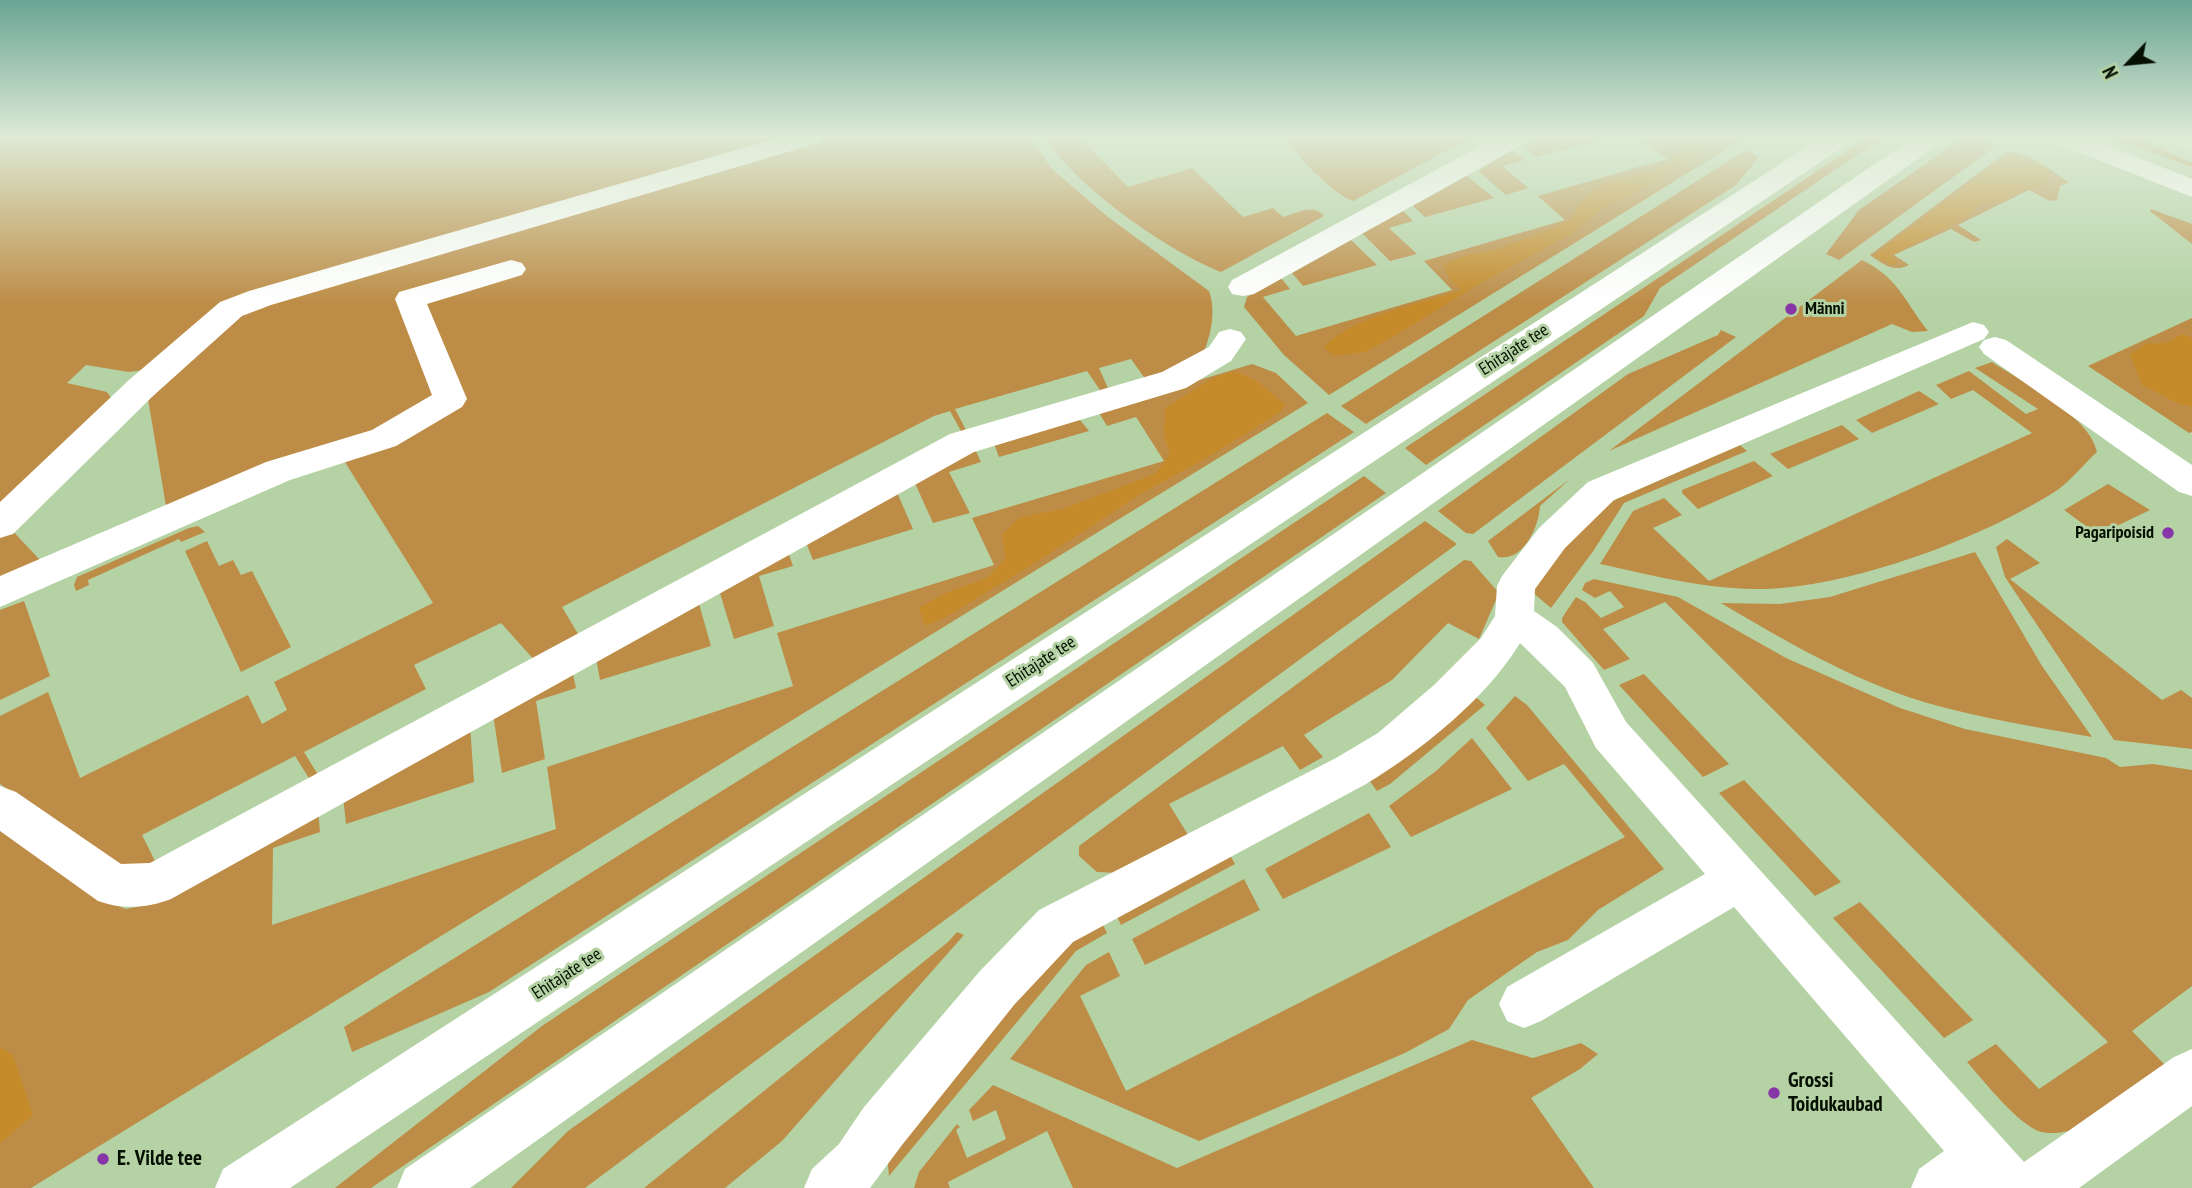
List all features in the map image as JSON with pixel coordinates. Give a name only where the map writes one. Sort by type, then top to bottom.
[{"type":"street","points":[[0,523],[141,388],[231,309],[260,298],[620,192]]},
{"type":"street","points":[[1243,287],[1415,192]]},
{"type":"street","name":"Ehitajate tee","points":[[242,1188],[1756,192]]},
{"type":"street","points":[[424,1188],[1852,192]]},
{"type":"street","points":[[0,592],[278,471],[384,438],[450,399],[410,299],[511,269]]},
{"type":"street","points":[[0,806],[114,886],[155,884],[962,443],[1174,380],[1220,354],[1230,339]]},
{"type":"street","points":[[852,1180],[883,1126],[988,998],[1056,926],[1351,771],[1393,746],[1449,697],[1486,659],[1514,618],[1516,586],[1552,538],[1601,491],[1984,340],[2192,483]]},
{"type":"street","points":[[1514,618],[1544,638],[1579,675],[1611,735],[1997,1172],[1938,1188]]},
{"type":"street","points":[[1524,1004],[1737,880]]},
{"type":"street","points":[[2033,1188],[2192,1075]]},
{"type":"shaded area","points":[[0,192],[601,192],[275,287],[144,370],[129,372],[86,365],[67,383],[107,392],[114,402],[0,511]]},
{"type":"shaded area","points":[[643,192],[1079,192],[1108,217],[1209,291],[1212,308],[1207,344],[1200,360],[1146,380],[1131,359],[1099,368],[1108,388],[1100,390],[1087,371],[955,409],[966,430],[961,431],[950,411],[934,416],[562,607],[581,639],[536,662],[501,623],[414,665],[426,689],[304,752],[320,778],[312,783],[295,756],[142,835],[158,867],[129,875],[0,784],[0,716],[48,692],[80,778],[248,695],[262,724],[287,710],[274,682],[433,603],[333,443],[167,512],[147,393],[248,308]]},
{"type":"shaded area","points":[[1095,192],[1217,192],[1243,217],[1273,208],[1283,217],[1310,210],[1320,212],[1324,216],[1221,272],[1175,249]]},
{"type":"shaded area","points":[[1338,192],[1369,192],[1353,201]]},
{"type":"shaded area","points":[[1437,192],[1487,192],[1494,198],[1425,217],[1413,206]]},
{"type":"shaded area","points":[[1550,192],[1656,192],[1329,395],[1284,355],[1244,307],[1247,297],[1281,278],[1290,289],[1263,297],[1296,336],[1452,290],[1424,261],[1565,220],[1538,196]]},
{"type":"shaded area","points":[[1591,192],[1638,192],[1607,205],[1571,234],[1479,284],[1365,352],[1333,356],[1324,347],[1336,336],[1369,319],[1461,290],[1450,280],[1443,264],[1467,255],[1498,249],[1572,220],[1581,202]]},
{"type":"shaded area","points":[[1679,192],[1724,192],[1366,424],[1341,406]]},
{"type":"shaded area","points":[[1785,192],[1802,192],[1660,288],[1644,316],[1426,465],[1405,448]]},
{"type":"shaded area","points":[[1884,192],[1932,192],[1839,260],[1826,254],[1859,210]]},
{"type":"shaded area","points":[[1953,192],[2024,192],[1958,225],[1981,240],[1974,242],[1951,229],[1894,255],[1909,265],[1898,268],[1888,266],[1870,255]]},
{"type":"shaded area","points":[[1957,192],[2019,192],[2001,201],[1980,204],[1970,216],[1891,255],[1898,262],[1892,265],[1873,256]]},
{"type":"shaded area","points":[[2034,192],[2059,192],[2057,200],[2050,201]]},
{"type":"shaded area","points":[[2151,209],[2192,224],[2192,244],[2150,211]]},
{"type":"shaded area","points":[[1403,211],[1413,221],[1389,228],[1417,254],[1390,261],[1362,233]]},
{"type":"shaded area","points":[[1351,240],[1377,265],[1303,286],[1292,273]]},
{"type":"shaded area","points":[[1862,260],[1893,282],[1928,331],[1912,332],[1892,324],[1609,451]]},
{"type":"shaded area","points":[[2192,318],[2192,432],[2189,433],[2088,366]]},
{"type":"shaded area","points":[[1721,330],[1736,337],[1473,534],[1466,533],[1438,511],[1628,374],[1718,335]]},
{"type":"shaded area","points":[[2183,334],[2192,338],[2192,407],[2177,403],[2142,385],[2130,355],[2145,344],[2165,343]]},
{"type":"shaded area","points":[[1992,362],[2069,413],[2092,439],[2097,452],[2059,489],[1992,526],[1912,558],[1869,571],[1789,587],[1753,589],[1714,586],[1600,564],[1633,511],[1664,498],[1682,515],[1653,528],[1709,581],[2032,433],[1973,390],[1951,399],[1936,385],[1969,371],[2026,414],[2038,409],[1975,368]]},
{"type":"shaded area","points":[[1252,364],[1276,373],[1308,403],[31,1188],[0,1188],[0,829],[104,901],[126,909],[151,904],[318,809],[320,832],[273,848],[272,925],[556,829],[547,767],[793,686],[777,633],[994,565],[972,518],[1164,461],[1136,417],[1107,426],[1098,411]]},
{"type":"shaded area","points":[[1235,371],[1257,381],[1285,405],[1279,413],[1205,459],[1142,493],[946,617],[925,626],[919,608],[943,594],[987,578],[1005,559],[1002,535],[1020,517],[1062,509],[1155,474],[1170,454],[1164,435],[1165,408],[1211,379]]},
{"type":"shaded area","points":[[1919,391],[1939,404],[1872,433],[1856,420]]},
{"type":"shaded area","points":[[1327,413],[1354,432],[489,992],[352,1052],[344,1027]]},
{"type":"shaded area","points":[[1076,415],[1089,431],[999,457],[993,441]]},
{"type":"shaded area","points":[[1842,425],[1859,439],[1788,469],[1770,454]]},
{"type":"shaded area","points":[[1740,445],[1747,451],[1624,503],[1594,550],[1551,608],[1532,592],[1539,576],[1589,519],[1612,501]]},
{"type":"shaded area","points":[[974,447],[981,462],[949,472],[970,513],[933,523],[914,481]]},
{"type":"shaded area","points":[[1754,461],[1773,476],[1698,509],[1682,493],[1682,490]]},
{"type":"shaded area","points":[[1364,476],[1386,493],[371,1188],[335,1188],[542,1026]]},
{"type":"shaded area","points":[[1570,479],[1540,506],[1537,524],[1522,549],[1507,557],[1498,557],[1488,541]]},
{"type":"shaded area","points":[[2108,484],[2150,510],[2098,535],[2064,510]]},
{"type":"shaded area","points":[[896,490],[913,529],[813,560],[805,540]]},
{"type":"shaded area","points":[[1425,521],[1457,544],[585,1188],[511,1188],[568,1131]]},
{"type":"shaded area","points":[[8,526],[40,560],[0,577],[0,533]]},
{"type":"shaded area","points":[[198,526],[205,532],[181,542],[179,539],[88,580],[89,585],[76,591],[74,585],[77,577]]},
{"type":"shaded area","points":[[2007,539],[2040,563],[2010,579],[2162,700],[2181,690],[2192,698],[2192,749],[2114,740],[2005,577],[1996,547]]},
{"type":"shaded area","points":[[207,541],[219,566],[233,560],[241,575],[252,571],[291,647],[241,672],[185,551]]},
{"type":"shaded area","points":[[787,549],[793,566],[759,576],[774,626],[734,639],[719,590]]},
{"type":"shaded area","points":[[1975,552],[2042,666],[2092,737],[1965,713],[1897,693],[1819,658],[1721,603],[1780,604],[1830,597]]},
{"type":"shaded area","points":[[1464,560],[1471,561],[1499,593],[1479,639],[1448,623],[1392,680],[1304,735],[1323,757],[1300,770],[1283,746],[1169,804],[1190,838],[1120,873],[1097,872],[1079,856],[1079,846]]},
{"type":"shaded area","points":[[1594,579],[1678,597],[1786,658],[1900,708],[1965,729],[2106,758],[2120,767],[2153,764],[2192,770],[2192,986],[2132,1031],[2166,1066],[2069,1131],[2041,1132],[2022,1121],[1967,1062],[1996,1044],[2039,1089],[2108,1042],[1665,602],[1603,629],[1630,659],[1604,670],[1562,622],[1576,597],[1601,618],[1624,607],[1610,591],[1595,598],[1582,590],[1585,583]]},
{"type":"shaded area","points":[[698,600],[711,646],[600,680],[596,658]]},
{"type":"shaded area","points":[[24,601],[50,676],[0,700],[0,610]]},
{"type":"shaded area","points":[[572,670],[576,688],[536,701],[545,759],[502,773],[493,714]]},
{"type":"shaded area","points":[[1644,674],[1729,764],[1703,777],[1619,685]]},
{"type":"shaded area","points":[[1470,692],[1485,705],[1390,784],[1377,791],[1366,776]]},
{"type":"shaded area","points":[[1515,696],[1527,705],[1664,869],[1598,910],[1568,940],[1537,952],[1468,1000],[1449,1029],[1405,1053],[1199,1141],[1010,1059],[1086,965],[1109,952],[1120,976],[1080,996],[1126,1091],[1625,837],[1564,764],[1528,781],[1486,728]]},
{"type":"shaded area","points":[[470,725],[474,782],[346,824],[343,796]]},
{"type":"shaded area","points":[[1472,738],[1512,789],[1411,837],[1389,806],[1436,771]]},
{"type":"shaded area","points":[[1744,780],[1841,882],[1815,896],[1719,793]]},
{"type":"shaded area","points":[[1369,813],[1391,847],[1283,899],[1265,869]]},
{"type":"shaded area","points":[[1226,848],[1235,864],[1121,925],[1113,908]]},
{"type":"shaded area","points":[[1244,879],[1260,910],[1145,965],[1132,939]]},
{"type":"shaded area","points":[[1860,902],[1973,1020],[1944,1038],[1833,918]]},
{"type":"shaded area","points":[[1099,917],[1107,933],[1076,951],[889,1176],[887,1157],[1046,956]]},
{"type":"shaded area","points":[[957,932],[964,935],[782,1141],[725,1188],[644,1188],[948,942]]},
{"type":"shaded area","points":[[1472,1040],[1533,1058],[1581,1043],[1598,1054],[1580,1069],[1531,1098],[1594,1188],[1073,1188],[1047,1131],[948,1182],[950,1188],[914,1188],[919,1172],[957,1124],[960,1127],[956,1130],[967,1158],[1006,1139],[996,1110],[973,1121],[969,1110],[993,1085],[1177,1168]]},
{"type":"shaded area","points":[[0,1047],[13,1055],[33,1115],[0,1144]]},
{"type":"place","name":"Männi","points":[[1791,309]]},
{"type":"place","name":"Pagaripoisid","points":[[2168,533]]},
{"type":"place","name":"Grossi Toidukaubad","points":[[1774,1093]]},
{"type":"place","name":"E. Vilde tee","points":[[103,1159]]}]
